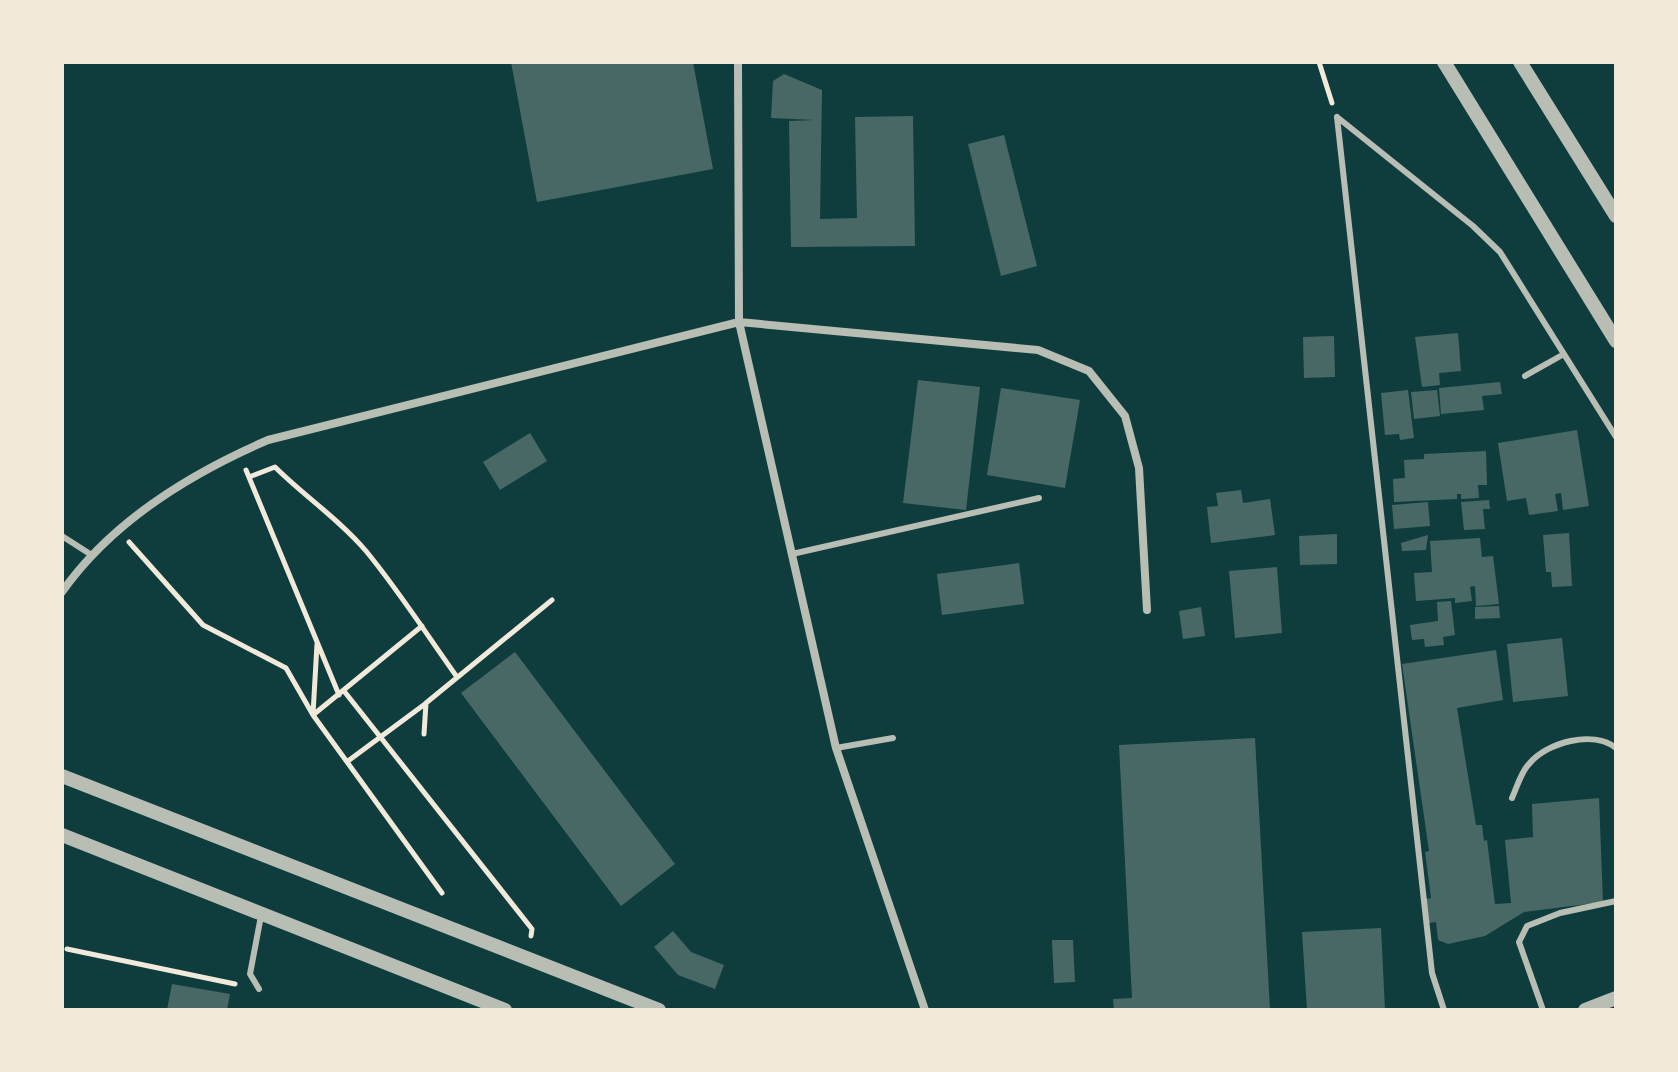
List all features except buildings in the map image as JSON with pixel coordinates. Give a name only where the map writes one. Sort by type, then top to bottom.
[{"type":"street","points":[[738,62],[739,322],[836,748],[925,1010]]},
{"type":"street","points":[[1444,62],[1616,341]]},
{"type":"street","points":[[1520,62],[1616,216]]},
{"type":"street","points":[[62,592],[90,554],[166,493],[268,440],[739,322],[1038,350],[1089,371],[1125,416],[1139,468],[1147,610]]},
{"type":"street","points":[[62,776],[659,1010]]},
{"type":"street","points":[[62,835],[505,1010]]},
{"type":"street","points":[[1585,1010],[1616,998]]},
{"type":"lane","points":[[1337,117],[1487,238],[1616,437]]},
{"type":"lane","points":[[1337,117],[1432,973],[1444,1010]]},
{"type":"lane","points":[[1525,376],[1564,354]]},
{"type":"lane","points":[[792,554],[1039,498]]},
{"type":"lane","points":[[62,536],[90,554]]},
{"type":"lane","points":[[836,748],[893,738]]},
{"type":"lane","points":[[1512,798],[1529,764],[1548,750],[1576,739],[1609,742],[1616,748]]},
{"type":"lane","points":[[1543,1010],[1519,942],[1527,926],[1560,913],[1616,901]]},
{"type":"lane","points":[[259,989],[250,974],[262,912]]},
{"type":"path","points":[[1319,62],[1337,117]]},
{"type":"path","points":[[238,453],[341,693],[532,929],[531,936]]},
{"type":"path","points":[[249,478],[275,467],[365,550],[457,677]]},
{"type":"path","points":[[119,530],[203,625],[286,668],[313,715],[442,893]]},
{"type":"path","points":[[348,761],[426,703],[552,600]]},
{"type":"path","points":[[313,715],[422,626]]},
{"type":"path","points":[[313,715],[317,642]]},
{"type":"path","points":[[424,734],[426,703]]},
{"type":"path","points":[[67,949],[259,989]]}]
